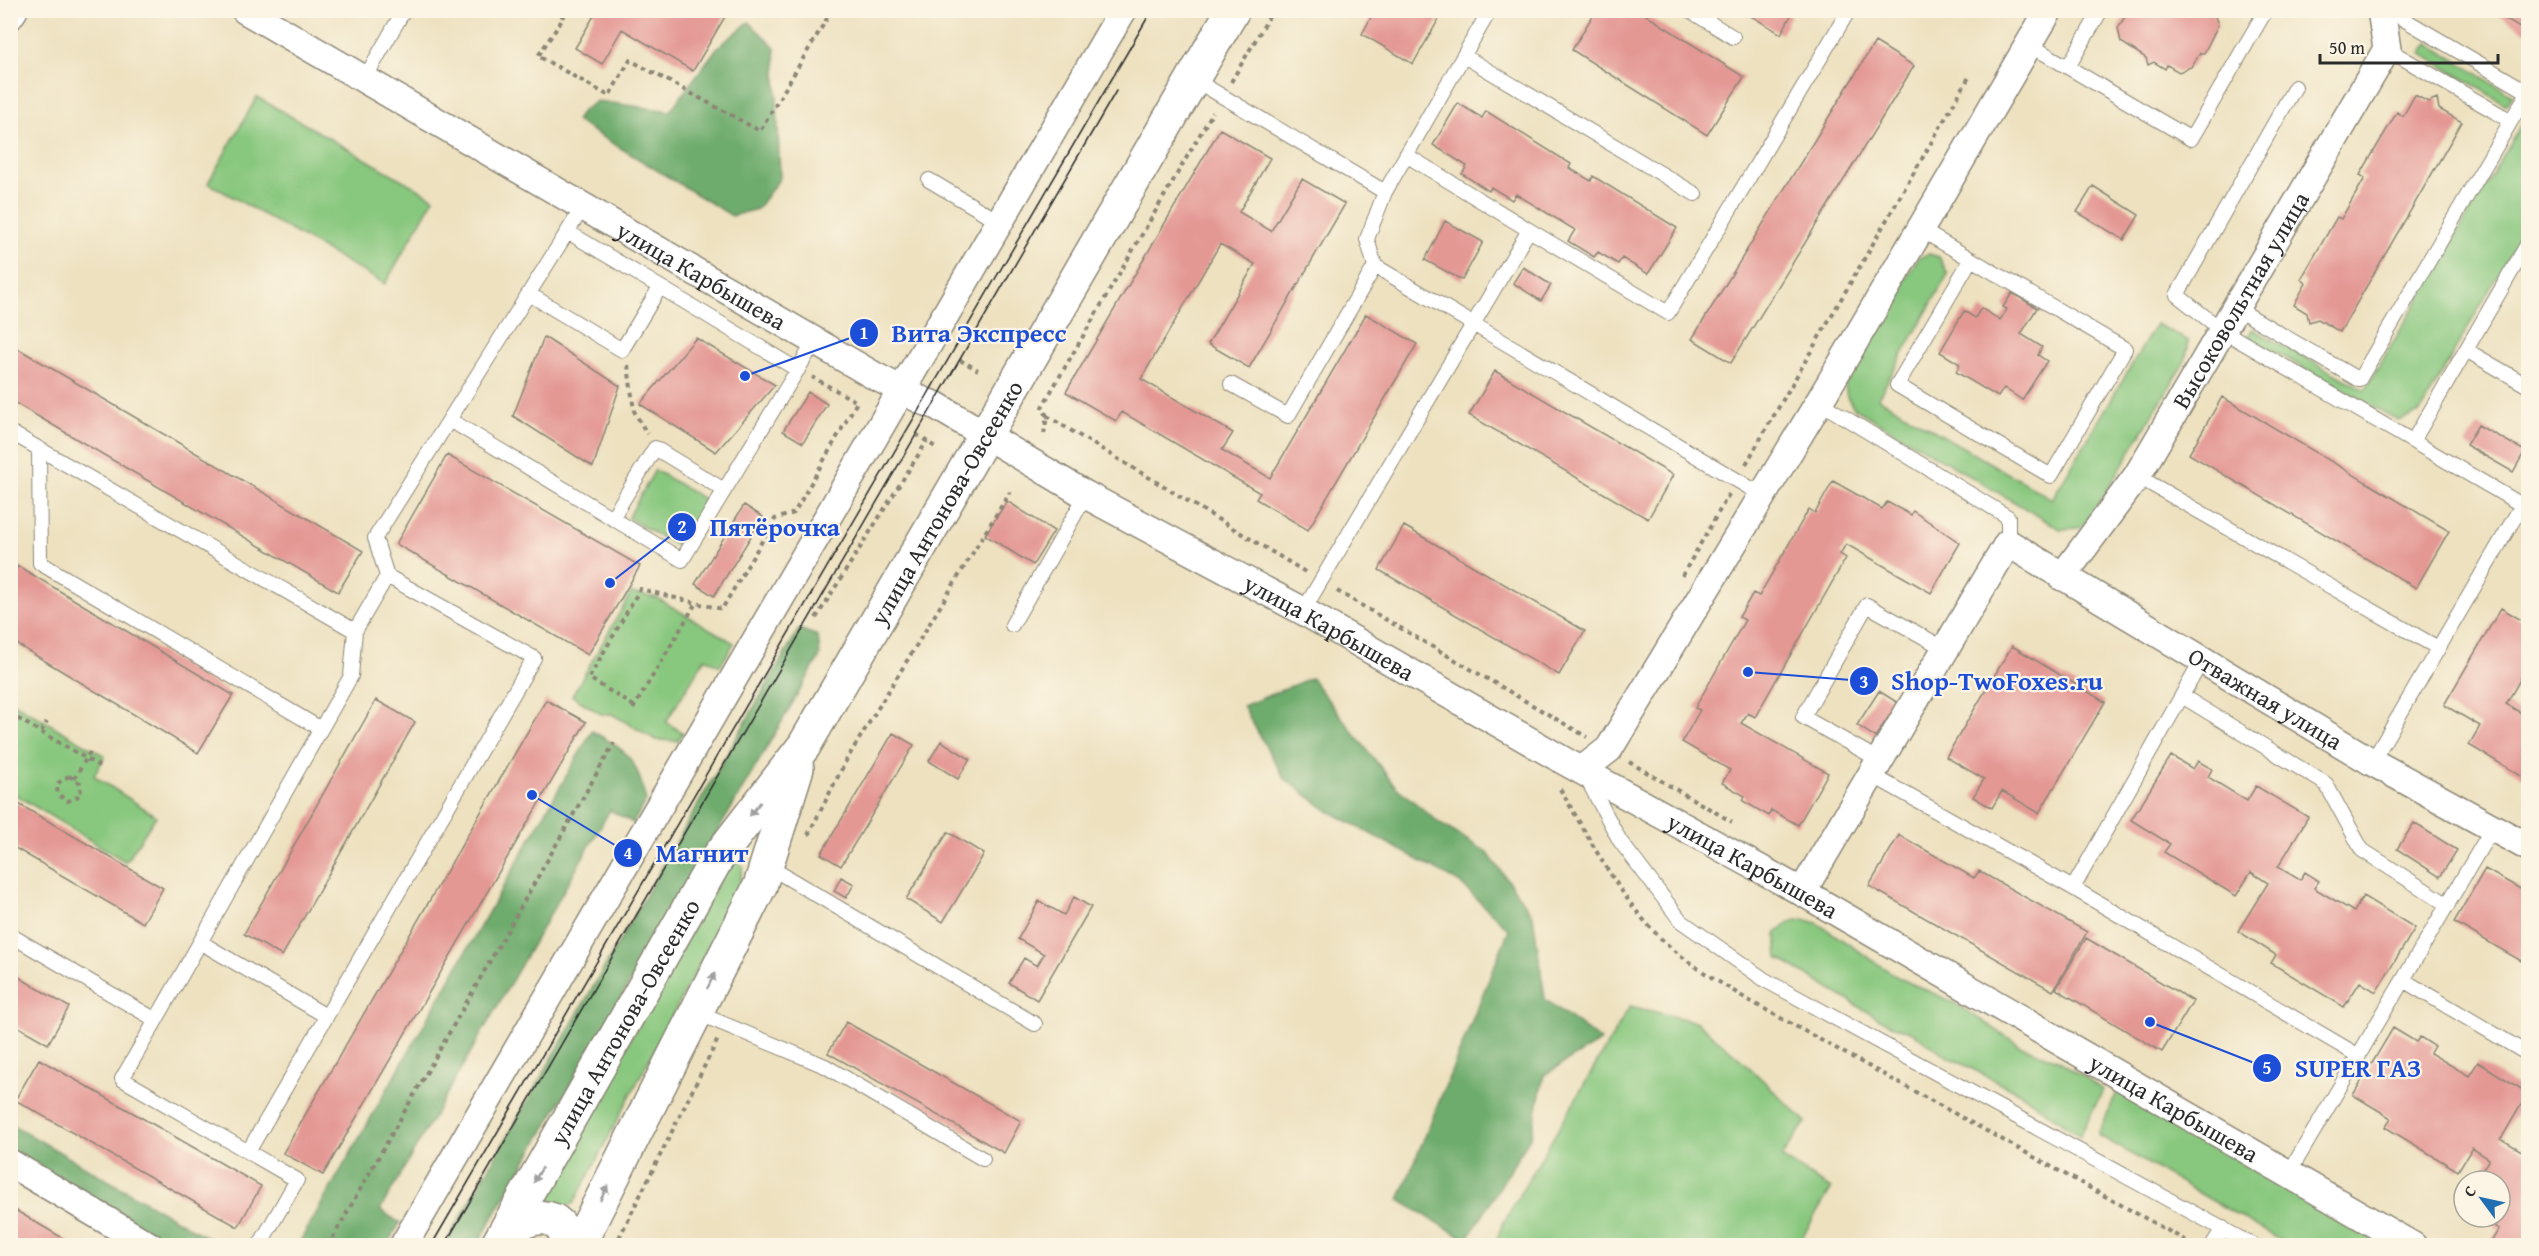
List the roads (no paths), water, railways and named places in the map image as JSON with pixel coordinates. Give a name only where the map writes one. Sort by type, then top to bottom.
[{"type":"main road","name":"улица Антонова-Овсеенко","points":[[501,1239],[716,860],[804,746],[1233,10]]},
{"type":"main road","name":"улица Антонова-Овсеенко","points":[[578,1245],[760,886],[804,746]]},
{"type":"main road","points":[[501,1239],[518,1222],[533,1217],[543,1217],[553,1220],[562,1228],[568,1245]]},
{"type":"street","points":[[10,16],[14,10]]},
{"type":"street","name":"улица Карбышева","points":[[245,10],[902,391],[935,405],[1086,495],[1303,611],[1802,892],[2413,1245]]},
{"type":"street","points":[[403,1245],[1123,10]]},
{"type":"street","points":[[1582,770],[1609,749],[1819,402],[2049,10]]},
{"type":"street","points":[[2382,10],[2387,49]]},
{"type":"street","name":"Высоковольтная улица","points":[[2062,577],[2137,476],[2387,49]]},
{"type":"street","points":[[1802,892],[2008,543]]},
{"type":"street","name":"Отважная улица","points":[[2008,543],[2201,662],[2372,762],[2529,848]]},
{"type":"street","points":[[10,1163],[150,1245]]},
{"type":"lane","points":[[364,80],[404,10]]},
{"type":"lane","points":[[1490,10],[1385,192],[1367,239],[1375,266],[1762,495]]},
{"type":"lane","points":[[1689,10],[1733,37]]},
{"type":"lane","points":[[1406,155],[1668,313],[1849,10]]},
{"type":"lane","points":[[2068,67],[2101,10]]},
{"type":"lane","points":[[2030,45],[2191,139],[2266,10]]},
{"type":"lane","points":[[2236,308],[2359,380],[2528,92],[2388,10]]},
{"type":"lane","points":[[2387,49],[2511,122]]},
{"type":"lane","points":[[1464,56],[1695,194]]},
{"type":"lane","points":[[1193,79],[1385,192]]},
{"type":"lane","points":[[2295,87],[2177,295],[2223,331],[2522,505],[2372,762]]},
{"type":"lane","points":[[929,180],[1000,222]]},
{"type":"lane","points":[[248,1152],[534,658],[387,576],[375,538],[584,207]]},
{"type":"lane","points":[[1303,611],[1529,230]]},
{"type":"lane","points":[[1921,230],[1971,259],[2125,349],[2051,476],[1897,386],[1971,259]]},
{"type":"lane","points":[[568,232],[798,370]]},
{"type":"lane","points":[[2413,441],[2529,243]]},
{"type":"lane","points":[[1231,384],[1288,416],[1375,266]]},
{"type":"lane","points":[[529,294],[622,350],[660,287]]},
{"type":"lane","points":[[450,420],[682,560],[815,341]]},
{"type":"lane","points":[[2466,350],[2529,386]]},
{"type":"lane","points":[[1819,402],[2008,517],[2008,543]]},
{"type":"lane","points":[[10,432],[355,631]]},
{"type":"lane","points":[[612,518],[655,448],[724,490]]},
{"type":"lane","points":[[39,449],[40,562],[321,729]]},
{"type":"lane","points":[[2137,476],[2438,648]]},
{"type":"lane","points":[[1012,625],[1086,495]]},
{"type":"lane","points":[[260,1245],[297,1180],[122,1079],[351,676],[355,631],[387,576]]},
{"type":"lane","points":[[1945,649],[1867,605],[1803,717],[1875,767],[2073,888],[2359,1056]]},
{"type":"lane","points":[[2073,888],[2201,662]]},
{"type":"lane","points":[[2182,696],[2326,784],[2362,850],[2448,905]]},
{"type":"lane","points":[[1582,770],[1620,840],[1681,921],[1765,980],[2254,1245]]},
{"type":"lane","points":[[2289,1173],[2493,827]]},
{"type":"lane","points":[[766,865],[1035,1024]]},
{"type":"lane","points":[[10,935],[156,1020]]},
{"type":"lane","points":[[200,942],[326,1016]]},
{"type":"lane","points":[[2403,980],[2529,1054]]},
{"type":"lane","points":[[695,1012],[825,1066],[983,1159]]},
{"type":"lane","points":[[2212,1245],[2223,1228]]},
{"type":"tram line","points":[[431,1246],[1152,10]]},
{"type":"tram line","points":[[444,1246],[1116,91]]},
{"type":"place","name":"Вита Экспресс","points":[[745,376]]},
{"type":"place","name":"Пятёрочка","points":[[610,583]]},
{"type":"place","name":"Shop-TwoFoxes.ru","points":[[1748,672]]},
{"type":"place","name":"Магнит","points":[[532,795]]},
{"type":"place","name":"SUPER ГАЗ","points":[[2150,1022]]}]
